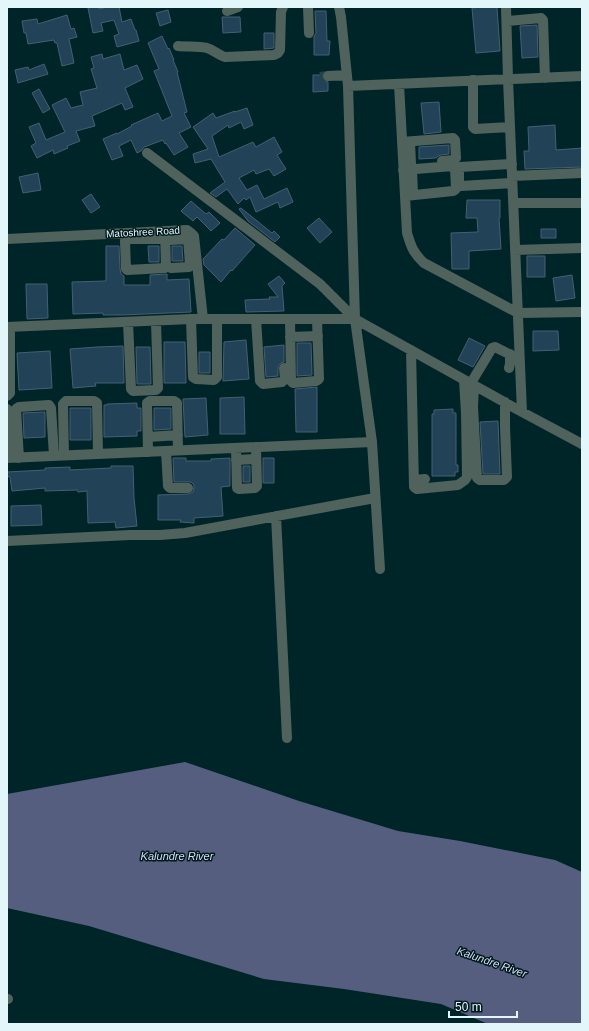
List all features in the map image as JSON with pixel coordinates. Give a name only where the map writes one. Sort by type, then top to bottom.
[{"type":"street","points":[[226,11],[238,7]]},
{"type":"street","points":[[308,7],[309,33]]},
{"type":"street","points":[[339,7],[348,86],[355,319],[372,442],[380,569]]},
{"type":"street","points":[[506,7],[522,412]]},
{"type":"street","points":[[178,46],[207,48],[220,55],[226,53],[274,55],[280,50],[282,8]]},
{"type":"street","points":[[507,21],[540,18],[543,20],[545,78]]},
{"type":"street","points":[[328,76],[347,75]]},
{"type":"street","points":[[348,86],[582,76]]},
{"type":"street","points":[[473,80],[473,127],[475,129],[510,127]]},
{"type":"street","points":[[399,84],[408,167],[409,195],[407,233],[416,256],[424,263],[518,313],[582,312]]},
{"type":"street","points":[[406,142],[453,138],[455,140],[456,158],[454,160],[408,167]]},
{"type":"street","points":[[147,154],[320,284],[355,319],[582,444]]},
{"type":"street","points":[[512,164],[460,167],[459,184],[461,186],[512,179],[582,173]]},
{"type":"street","points":[[408,167],[453,166],[455,168],[456,189],[453,191],[409,195]]},
{"type":"street","points":[[513,203],[582,203]]},
{"type":"street","name":"Matoshree Road","points":[[7,239],[167,236],[191,233],[194,236],[203,319]]},
{"type":"street","points":[[171,268],[190,266],[187,234]]},
{"type":"street","points":[[167,236],[165,268],[127,270],[125,241],[167,236]]},
{"type":"street","points":[[515,250],[582,248]]},
{"type":"street","points":[[7,396],[10,393],[8,327],[191,319],[355,319]]},
{"type":"street","points":[[191,319],[193,377],[196,380],[214,380],[217,377],[217,319]]},
{"type":"street","points":[[256,319],[260,381],[263,384],[282,382],[285,379],[286,319]]},
{"type":"street","points":[[286,319],[290,337],[291,381],[293,383],[316,381],[319,379],[317,319]]},
{"type":"street","points":[[128,322],[131,389],[133,391],[156,390],[158,388],[156,321]]},
{"type":"street","points":[[290,337],[318,336]]},
{"type":"street","points":[[411,350],[419,480],[414,488],[417,490],[458,485],[465,480],[467,477],[466,413],[469,383],[492,348],[495,347],[519,359]]},
{"type":"street","points":[[509,368],[510,354]]},
{"type":"street","points":[[469,383],[473,407],[477,478],[480,480],[504,480],[507,477],[505,402]]},
{"type":"street","points":[[59,455],[63,404],[66,402],[94,401],[97,403],[98,454]]},
{"type":"street","points":[[148,452],[147,403],[150,401],[174,401],[177,403],[178,450]]},
{"type":"street","points":[[12,458],[16,409],[19,407],[49,405],[52,408],[59,455]]},
{"type":"street","points":[[7,409],[12,458]]},
{"type":"street","points":[[148,436],[178,435]]},
{"type":"street","points":[[12,458],[372,442]]},
{"type":"street","points":[[236,448],[237,488],[239,490],[255,488],[257,486],[256,447]]},
{"type":"street","points":[[166,450],[168,486],[170,488],[188,488]]},
{"type":"street","points":[[236,460],[256,459]]},
{"type":"street","points":[[7,541],[185,533],[375,498]]},
{"type":"street","points":[[276,516],[287,738]]},
{"type":"water","name":"Kalundre River","points":[[185,762],[299,801],[398,831],[460,841],[555,860],[582,872],[582,1024],[488,1024],[441,1004],[344,989],[264,979],[89,926],[7,908],[7,794]]},
{"type":"building","points":[[98,7],[99,9],[119,7],[122,22],[131,19],[139,41],[117,47],[114,36],[119,34],[114,20],[101,23],[103,31],[93,33],[88,8]]},
{"type":"building","points":[[497,7],[500,51],[476,53],[472,8]]},
{"type":"building","points":[[168,10],[171,22],[160,26],[156,13]]},
{"type":"building","points":[[315,11],[326,11],[327,41],[330,41],[329,55],[314,55],[314,37],[316,33]]},
{"type":"building","points":[[67,15],[71,29],[74,28],[77,37],[69,39],[74,63],[62,66],[57,43],[55,43],[54,40],[28,44],[22,21],[37,19],[38,24]]},
{"type":"building","points":[[222,17],[240,17],[241,32],[223,33]]},
{"type":"building","points":[[537,25],[538,57],[522,58],[520,26]]},
{"type":"building","points":[[264,33],[274,33],[274,48],[264,49]]},
{"type":"building","points":[[162,36],[168,49],[169,48],[178,72],[187,112],[184,113],[191,127],[179,133],[188,147],[174,155],[163,140],[144,147],[137,153],[131,140],[119,146],[123,156],[112,160],[103,139],[117,134],[132,126],[131,125],[158,113],[162,121],[172,116],[154,71],[159,69],[148,43]]},
{"type":"building","points":[[102,54],[103,59],[120,54],[124,70],[137,65],[143,79],[125,88],[133,107],[125,110],[122,103],[92,116],[95,126],[76,131],[80,141],[67,146],[68,148],[54,154],[53,150],[37,158],[31,146],[36,143],[29,127],[39,123],[46,140],[65,132],[52,105],[66,98],[71,108],[83,105],[80,92],[97,88],[91,69],[94,68],[91,57]]},
{"type":"building","points":[[44,64],[48,74],[18,83],[15,70],[28,67],[29,70]]},
{"type":"building","points":[[313,75],[322,75],[323,80],[328,82],[328,91],[313,92]]},
{"type":"building","points":[[39,89],[50,109],[43,113],[32,93]]},
{"type":"building","points":[[439,102],[441,132],[424,134],[421,103]]},
{"type":"building","points":[[247,108],[253,125],[244,129],[241,122],[229,128],[228,125],[212,136],[219,157],[253,142],[256,147],[274,137],[282,152],[277,155],[286,169],[274,176],[269,169],[256,174],[254,170],[239,178],[247,190],[257,185],[264,199],[287,188],[293,202],[280,208],[278,202],[256,212],[250,197],[246,200],[244,198],[238,204],[227,189],[216,197],[210,193],[225,182],[211,159],[195,163],[193,154],[208,149],[193,127],[213,113],[216,118]]},
{"type":"building","points":[[555,125],[556,150],[582,148],[582,167],[525,169],[524,151],[529,151],[528,127]]},
{"type":"building","points":[[449,145],[449,154],[441,155],[436,158],[419,159],[419,147]]},
{"type":"building","points":[[38,173],[41,190],[23,193],[19,177]]},
{"type":"building","points":[[91,194],[100,207],[91,213],[82,200]]},
{"type":"building","points":[[467,200],[500,200],[499,218],[501,249],[469,251],[469,269],[452,269],[451,233],[478,232],[477,218],[466,218]]},
{"type":"building","points":[[191,201],[206,214],[209,212],[220,223],[211,231],[197,217],[193,221],[181,211]]},
{"type":"building","points":[[241,208],[272,233],[274,231],[280,237],[275,242],[248,221],[239,209]]},
{"type":"building","points":[[319,218],[332,232],[320,243],[307,228]]},
{"type":"building","points":[[235,228],[255,245],[221,282],[204,265],[203,259]]},
{"type":"building","points":[[541,229],[556,229],[556,238],[541,238]]},
{"type":"building","points":[[106,246],[119,246],[120,269],[121,274],[124,276],[124,285],[150,285],[150,275],[167,274],[167,280],[189,279],[191,312],[122,315],[103,315],[103,313],[73,314],[72,282],[106,281]]},
{"type":"building","points":[[148,246],[159,246],[159,262],[149,262]]},
{"type":"building","points":[[172,246],[182,246],[183,261],[172,261]]},
{"type":"building","points":[[527,256],[545,256],[545,277],[527,277]]},
{"type":"building","points":[[572,275],[575,298],[556,301],[553,278]]},
{"type":"building","points":[[279,276],[285,283],[282,286],[284,311],[246,312],[245,300],[270,299],[269,297],[278,297],[268,284]]},
{"type":"building","points":[[26,284],[47,284],[48,318],[27,319]]},
{"type":"building","points":[[533,331],[558,331],[559,350],[533,351]]},
{"type":"building","points":[[469,338],[485,346],[473,367],[458,360]]},
{"type":"building","points":[[246,340],[249,379],[223,381],[224,342]]},
{"type":"building","points":[[164,342],[185,342],[186,383],[164,383]]},
{"type":"building","points":[[297,343],[311,343],[312,375],[297,376]]},
{"type":"building","points":[[284,345],[284,362],[278,366],[278,376],[266,377],[264,347]]},
{"type":"building","points":[[123,346],[124,383],[95,383],[96,386],[73,388],[70,349]]},
{"type":"building","points":[[136,347],[150,347],[151,384],[137,384]]},
{"type":"building","points":[[50,351],[52,388],[19,390],[17,353]]},
{"type":"building","points":[[199,352],[210,352],[210,373],[199,373]]},
{"type":"building","points":[[317,387],[317,432],[296,432],[295,389]]},
{"type":"building","points":[[244,397],[245,434],[220,434],[220,398]]},
{"type":"building","points":[[206,398],[208,435],[185,437],[183,399]]},
{"type":"building","points":[[137,403],[137,408],[141,408],[141,431],[137,431],[137,436],[104,437],[104,405]]},
{"type":"building","points":[[70,408],[91,408],[91,440],[70,440]]},
{"type":"building","points":[[154,408],[171,408],[171,429],[154,430]]},
{"type":"building","points":[[453,409],[453,413],[456,413],[456,465],[458,465],[458,472],[455,472],[455,476],[432,476],[432,414],[434,414],[434,410]]},
{"type":"building","points":[[45,412],[45,437],[24,438],[23,413]]},
{"type":"building","points":[[498,421],[500,474],[483,474],[480,422]]},
{"type":"building","points":[[173,458],[186,458],[186,461],[211,461],[211,459],[230,458],[230,486],[221,487],[223,516],[194,518],[194,523],[180,522],[181,520],[158,520],[158,495],[188,494],[193,492],[194,488],[194,485],[191,482],[174,482]]},
{"type":"building","points":[[263,458],[274,458],[274,483],[263,483]]},
{"type":"building","points":[[111,466],[133,466],[137,526],[116,528],[115,522],[88,523],[87,491],[45,491],[45,488],[12,491],[10,477],[7,476],[7,472],[45,470],[45,468],[70,467],[70,470],[111,468]]},
{"type":"building","points":[[243,466],[250,466],[250,482],[243,482]]},
{"type":"building","points":[[41,505],[42,525],[11,526],[11,506]]},
{"type":"tunnel","points":[[320,77],[328,76]]}]
